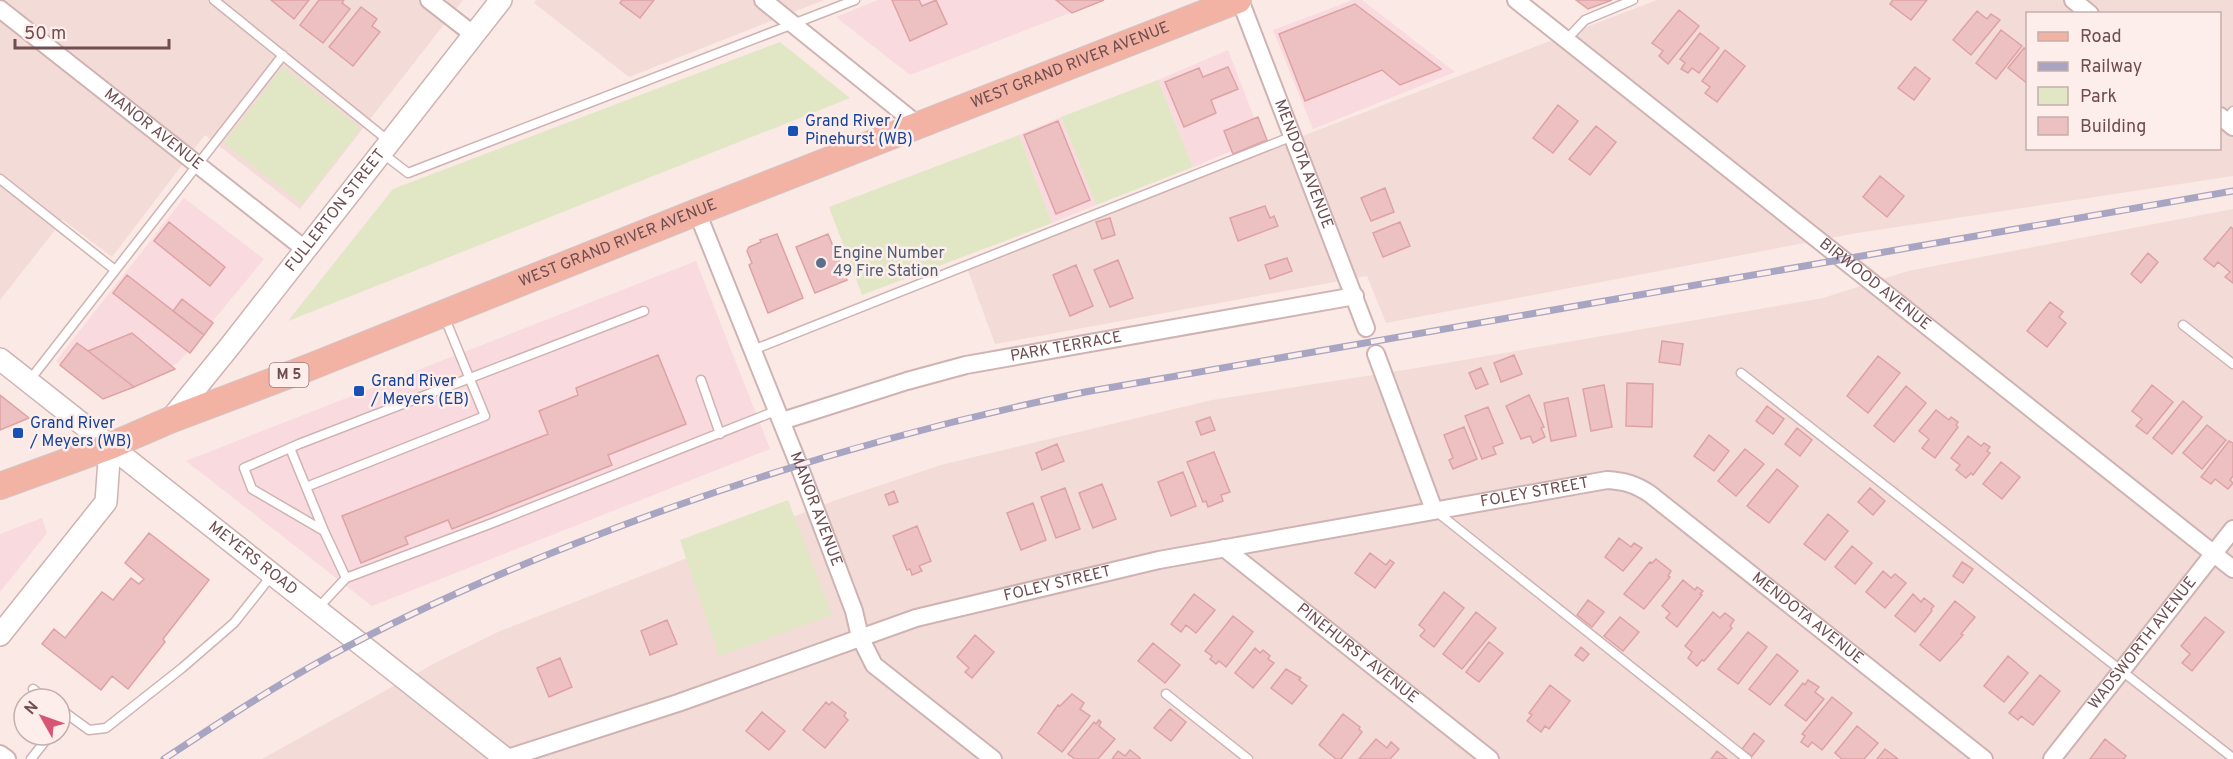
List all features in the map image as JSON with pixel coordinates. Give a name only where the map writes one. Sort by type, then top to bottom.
[{"type":"main road","name":"WEST GRAND RIVER AVENUE","points":[[0,486],[110,446],[170,420],[301,371],[697,212],[1239,0]]},
{"type":"street","points":[[429,0],[474,35]]},
{"type":"street","name":"FULLERTON STREET","points":[[170,420],[501,0]]},
{"type":"street","points":[[763,0],[918,125]]},
{"type":"street","name":"MENDOTA AVENUE","points":[[1239,0],[1366,328]]},
{"type":"street","name":"BIRWOOD AVENUE","points":[[1516,0],[2233,569]]},
{"type":"street","points":[[2073,0],[2088,12]]},
{"type":"street","name":"MANOR AVENUE","points":[[0,9],[306,250]]},
{"type":"street","name":"MANOR AVENUE","points":[[697,212],[780,416],[854,611],[860,637],[874,665],[993,759]]},
{"type":"street","name":"PARK TERRACE","points":[[780,416],[966,365],[1355,296]]},
{"type":"street","points":[[1376,354],[1434,510]]},
{"type":"street","name":"MEYERS ROAD","points":[[0,359],[318,608],[506,759]]},
{"type":"street","points":[[0,635],[106,502],[110,446]]},
{"type":"street","name":"FOLEY STREET","points":[[506,759],[678,703],[916,618],[1159,560],[1606,480],[1629,483]]},
{"type":"street","name":"MENDOTA AVENUE","points":[[1629,483],[1650,494],[1984,759]]},
{"type":"street","name":"WADSWORTH AVENUE","points":[[2052,759],[2233,529]]},
{"type":"street","name":"PINEHURST AVENUE","points":[[1224,548],[1490,759]]},
{"type":"street","points":[[0,754],[7,759]]},
{"type":"lane","points":[[214,0],[283,56],[386,148],[408,173],[855,0]]},
{"type":"lane","points":[[1566,40],[1585,20],[1633,0]]},
{"type":"lane","points":[[28,381],[283,56]]},
{"type":"lane","points":[[753,350],[1293,136]]},
{"type":"lane","points":[[0,179],[115,270]]},
{"type":"lane","points":[[324,531],[252,489],[244,468],[469,378],[644,312]]},
{"type":"lane","points":[[306,488],[485,416],[443,313]]},
{"type":"lane","points":[[2183,325],[2233,364]]},
{"type":"lane","points":[[1741,373],[2233,758]]},
{"type":"lane","points":[[701,380],[720,434]]},
{"type":"lane","points":[[318,608],[346,578],[720,434],[780,416]]},
{"type":"lane","points":[[290,448],[346,578]]},
{"type":"lane","points":[[1434,510],[1747,759]]},
{"type":"lane","points":[[72,718],[89,730],[106,728],[182,668],[234,623],[273,574]]},
{"type":"lane","points":[[1166,694],[1248,759]]},
{"type":"lane","points":[[31,759],[40,747]]},
{"type":"shaded area","points":[[0,0],[463,0],[300,209],[205,135],[112,257],[63,220],[0,300]]},
{"type":"shaded area","points":[[536,0],[824,0],[629,77],[534,3]]},
{"type":"shaded area","points":[[878,0],[1103,0],[910,75],[836,17]]},
{"type":"shaded area","points":[[1353,0],[1362,0],[1455,72],[1313,129],[1273,30]]},
{"type":"shaded area","points":[[1657,0],[2233,0],[2233,176],[1857,233],[1386,323],[1367,276],[995,344],[966,265]]},
{"type":"shaded area","points":[[1228,50],[1262,138],[1193,167],[1158,80]]},
{"type":"shaded area","points":[[1061,117],[1096,205],[1052,223],[1019,135]]},
{"type":"shaded area","points":[[184,198],[264,259],[178,363],[101,397],[56,361]]},
{"type":"shaded area","points":[[2233,209],[2233,759],[262,759],[437,662],[500,631],[836,500],[941,465],[1212,400],[1411,369],[1823,298],[1908,271]]},
{"type":"shaded area","points":[[696,261],[770,449],[372,606],[186,461]]},
{"type":"shaded area","points":[[42,518],[47,533],[0,592],[0,534]]},
{"type":"green space","points":[[780,42],[850,98],[288,321],[393,189]]},
{"type":"green space","points":[[283,67],[361,128],[302,204],[224,143]]},
{"type":"green space","points":[[1158,80],[1193,167],[1096,205],[1061,117]]},
{"type":"green space","points":[[1019,135],[1052,223],[862,295],[829,207]]},
{"type":"green space","points":[[788,500],[832,615],[719,656],[680,540]]},
{"type":"building","points":[[271,0],[309,0],[294,19]]},
{"type":"building","points":[[319,0],[344,0],[342,3],[350,9],[323,43],[300,25]]},
{"type":"building","points":[[622,0],[654,0],[640,18],[620,3]]},
{"type":"building","points":[[892,0],[919,0],[922,6],[936,0],[947,24],[910,41]]},
{"type":"building","points":[[1056,0],[1104,0],[1072,13]]},
{"type":"building","points":[[1576,0],[1612,0],[1588,9]]},
{"type":"building","points":[[1893,0],[1927,0],[1911,20],[1890,4]]},
{"type":"building","points":[[1355,4],[1441,69],[1400,85],[1382,70],[1305,101],[1279,34]]},
{"type":"building","points":[[361,7],[377,19],[372,26],[380,32],[353,66],[329,47]]},
{"type":"building","points":[[1679,10],[1699,26],[1668,64],[1659,56],[1663,51],[1652,43]]},
{"type":"building","points":[[1977,11],[1987,19],[1991,14],[2000,20],[1971,55],[1953,40]]},
{"type":"building","points":[[2001,30],[2022,46],[1996,79],[1976,63]]},
{"type":"building","points":[[1700,33],[1719,48],[1699,73],[1692,68],[1688,73],[1681,69],[1685,63],[1680,59]]},
{"type":"building","points":[[2024,48],[2026,49],[2026,82],[2008,68]]},
{"type":"building","points":[[1725,50],[1745,66],[1717,102],[1705,93],[1710,87],[1702,81]]},
{"type":"building","points":[[1228,67],[1238,89],[1211,100],[1216,113],[1184,127],[1165,82],[1199,68],[1203,77]]},
{"type":"building","points":[[1915,67],[1930,79],[1914,100],[1898,88]]},
{"type":"building","points":[[1558,105],[1578,121],[1553,153],[1533,138]]},
{"type":"building","points":[[1258,117],[1267,140],[1233,154],[1224,131]]},
{"type":"building","points":[[1058,121],[1090,200],[1056,214],[1024,135]]},
{"type":"building","points":[[1596,126],[1616,142],[1590,175],[1569,159]]},
{"type":"building","points":[[1880,176],[1904,196],[1887,217],[1863,197]]},
{"type":"building","points":[[1385,188],[1394,212],[1371,221],[1361,198]]},
{"type":"building","points":[[1265,206],[1270,218],[1274,216],[1278,226],[1238,241],[1230,218]]},
{"type":"building","points":[[1110,218],[1115,235],[1102,239],[1096,222]]},
{"type":"building","points":[[169,222],[225,267],[210,286],[154,241]]},
{"type":"building","points":[[1400,222],[1410,246],[1383,257],[1373,233]]},
{"type":"building","points":[[2231,227],[2233,229],[2233,283],[2225,277],[2230,272],[2218,262],[2214,267],[2204,259]]},
{"type":"building","points":[[777,234],[803,298],[768,313],[749,265],[752,263],[747,251],[749,247],[761,242],[760,240]]},
{"type":"building","name":"Engine Number 49 Fire Station","points":[[828,234],[847,280],[815,293],[796,247]]},
{"type":"building","points":[[2148,253],[2158,262],[2141,283],[2131,274]]},
{"type":"building","points":[[1287,258],[1292,271],[1270,279],[1265,265]]},
{"type":"building","points":[[1118,260],[1133,298],[1110,307],[1094,270]]},
{"type":"building","points":[[1076,265],[1093,306],[1070,316],[1053,275]]},
{"type":"building","points":[[127,275],[204,335],[190,353],[113,293]]},
{"type":"building","points":[[182,299],[213,323],[204,335],[173,311]]},
{"type":"building","points":[[2050,302],[2063,312],[2059,317],[2066,323],[2047,347],[2027,331]]},
{"type":"building","points":[[132,333],[175,369],[134,387],[88,351]]},
{"type":"building","points":[[1662,341],[1683,344],[1680,365],[1659,362]]},
{"type":"building","points":[[77,343],[134,387],[103,399],[60,365]]},
{"type":"building","points":[[658,355],[686,424],[608,455],[612,465],[452,529],[448,520],[405,537],[408,544],[361,563],[342,516],[548,434],[539,411],[578,395],[576,388]]},
{"type":"building","points":[[1514,355],[1522,374],[1501,382],[1494,363]]},
{"type":"building","points":[[1878,356],[1900,373],[1868,413],[1847,396]]},
{"type":"building","points":[[1481,368],[1488,384],[1476,389],[1469,373]]},
{"type":"building","points":[[1627,383],[1653,384],[1652,427],[1626,426]]},
{"type":"building","points":[[1604,385],[1612,427],[1591,431],[1583,389]]},
{"type":"building","points":[[2152,385],[2173,402],[2147,434],[2136,426],[2142,419],[2132,411]]},
{"type":"building","points":[[1906,386],[1926,403],[1894,442],[1874,426]]},
{"type":"building","points":[[0,395],[29,418],[0,430]]},
{"type":"building","points":[[1529,395],[1544,427],[1541,428],[1545,437],[1533,443],[1530,436],[1521,439],[1506,406]]},
{"type":"building","points":[[1568,398],[1576,436],[1551,441],[1544,403]]},
{"type":"building","points":[[2183,401],[2202,417],[2172,454],[2153,438]]},
{"type":"building","points":[[1767,406],[1784,419],[1773,434],[1756,421]]},
{"type":"building","points":[[1488,407],[1503,443],[1493,447],[1496,454],[1482,459],[1465,416]]},
{"type":"building","points":[[1936,410],[1949,420],[1951,417],[1958,422],[1956,425],[1958,427],[1935,458],[1922,448],[1929,439],[1919,431]]},
{"type":"building","points":[[1210,417],[1215,430],[1201,435],[1196,422]]},
{"type":"building","points":[[2207,425],[2226,440],[2202,469],[2183,453]]},
{"type":"building","points":[[1464,427],[1477,459],[1453,469],[1449,460],[1453,458],[1444,435]]},
{"type":"building","points":[[1797,428],[1812,440],[1800,456],[1785,444]]},
{"type":"building","points":[[1709,435],[1729,451],[1714,471],[1694,456]]},
{"type":"building","points":[[1968,436],[1981,446],[1984,443],[1990,447],[1987,451],[1990,453],[1973,475],[1971,473],[1966,478],[1956,470],[1960,465],[1951,458]]},
{"type":"building","points":[[2229,441],[2233,443],[2233,476],[2230,480],[2233,483],[2228,489],[2215,479],[2211,484],[2201,477]]},
{"type":"building","points":[[1057,444],[1064,461],[1042,470],[1036,453]]},
{"type":"building","points":[[1745,449],[1764,464],[1736,496],[1718,481]]},
{"type":"building","points":[[1214,452],[1230,492],[1221,495],[1223,501],[1208,507],[1206,501],[1203,502],[1187,462]]},
{"type":"building","points":[[2001,462],[2020,477],[2002,499],[1983,484]]},
{"type":"building","points":[[1777,469],[1798,486],[1769,523],[1747,506]]},
{"type":"building","points":[[1183,472],[1196,506],[1171,516],[1158,482]]},
{"type":"building","points":[[1102,484],[1116,519],[1093,528],[1079,493]]},
{"type":"building","points":[[1065,488],[1080,529],[1056,538],[1041,497]]},
{"type":"building","points":[[1870,488],[1885,501],[1873,515],[1858,502]]},
{"type":"building","points":[[894,491],[898,502],[889,505],[885,495]]},
{"type":"building","points":[[1033,503],[1046,540],[1021,550],[1007,513]]},
{"type":"building","points":[[1828,514],[1848,531],[1825,560],[1804,544]]},
{"type":"building","points":[[917,526],[931,561],[919,566],[922,571],[912,575],[910,569],[907,570],[893,536]]},
{"type":"building","points":[[149,533],[209,580],[128,689],[112,676],[101,690],[42,644],[54,629],[65,638],[102,592],[113,600],[131,578],[139,584],[144,579],[125,563]]},
{"type":"building","points":[[1619,538],[1631,547],[1634,543],[1642,548],[1623,571],[1605,557]]},
{"type":"building","points":[[1852,546],[1872,563],[1855,584],[1835,567]]},
{"type":"building","points":[[1370,553],[1386,565],[1390,560],[1394,563],[1375,588],[1355,573]]},
{"type":"building","points":[[1656,559],[1671,571],[1668,576],[1670,577],[1644,609],[1624,594],[1650,562]]},
{"type":"building","points":[[1962,562],[1973,569],[1963,583],[1953,576]]},
{"type":"building","points":[[1883,571],[1891,578],[1895,574],[1906,583],[1885,608],[1866,592]]},
{"type":"building","points":[[1683,580],[1695,590],[1697,587],[1703,591],[1677,627],[1666,618],[1670,613],[1662,606]]},
{"type":"building","points":[[1444,592],[1464,608],[1434,647],[1420,636],[1425,630],[1419,625]]},
{"type":"building","points":[[1194,594],[1215,610],[1196,633],[1186,625],[1181,632],[1171,624]]},
{"type":"building","points":[[1913,594],[1921,602],[1924,598],[1934,606],[1915,632],[1895,616]]},
{"type":"building","points":[[1588,600],[1604,612],[1592,627],[1577,615]]},
{"type":"building","points":[[1955,601],[1975,617],[1961,634],[1963,635],[1940,661],[1920,645]]},
{"type":"building","points":[[1476,612],[1496,628],[1462,669],[1443,654]]},
{"type":"building","points":[[1713,612],[1720,618],[1725,613],[1734,620],[1730,626],[1732,628],[1697,666],[1688,658],[1692,652],[1685,646]]},
{"type":"building","points":[[1233,616],[1253,632],[1226,667],[1219,661],[1216,664],[1210,659],[1212,656],[1205,651]]},
{"type":"building","points":[[1620,617],[1639,632],[1623,651],[1604,636]]},
{"type":"building","points":[[2205,617],[2224,632],[2192,671],[2182,663],[2190,654],[2181,646]]},
{"type":"building","points":[[667,620],[677,644],[650,655],[641,631]]},
{"type":"building","points":[[1748,632],[1767,647],[1738,684],[1718,669]]},
{"type":"building","points":[[975,635],[994,652],[972,678],[965,672],[969,668],[957,657]]},
{"type":"building","points":[[1489,642],[1503,653],[1479,682],[1466,672]]},
{"type":"building","points":[[1153,643],[1180,665],[1165,683],[1138,661]]},
{"type":"building","points":[[1581,647],[1589,654],[1583,661],[1575,655]]},
{"type":"building","points":[[1255,648],[1260,653],[1263,650],[1270,656],[1268,659],[1274,663],[1253,688],[1235,673]]},
{"type":"building","points":[[1777,654],[1798,671],[1770,705],[1749,689]]},
{"type":"building","points":[[2008,656],[2028,673],[2004,702],[1984,686]]},
{"type":"building","points":[[560,658],[572,687],[549,697],[537,668]]},
{"type":"building","points":[[1286,669],[1301,678],[1299,680],[1307,686],[1292,704],[1271,688]]},
{"type":"building","points":[[2040,675],[2060,691],[2033,725],[2021,716],[2018,720],[2009,713]]},
{"type":"building","points":[[1808,680],[1819,687],[1815,692],[1824,699],[1806,721],[1785,705]]},
{"type":"building","points":[[1550,685],[1570,701],[1549,729],[1545,726],[1541,732],[1527,721],[1532,715],[1529,713]]},
{"type":"building","points":[[1072,694],[1084,703],[1080,709],[1090,716],[1062,752],[1038,733],[1058,705],[1060,706]]},
{"type":"building","points":[[1832,697],[1852,713],[1822,750],[1812,742],[1808,747],[1801,742],[1805,736],[1802,734]]},
{"type":"building","points":[[826,702],[829,705],[832,702],[846,713],[844,716],[848,720],[825,748],[803,730]]},
{"type":"building","points":[[1170,709],[1186,722],[1171,741],[1154,728]]},
{"type":"building","points":[[762,712],[785,731],[769,750],[746,731]]},
{"type":"building","points":[[1343,714],[1360,727],[1362,732],[1341,759],[1336,759],[1319,745]]},
{"type":"building","points":[[1099,720],[1101,722],[1099,726],[1115,739],[1098,759],[1075,759],[1068,754],[1094,722],[1096,724]]},
{"type":"building","points":[[1857,726],[1878,743],[1864,759],[1842,759],[1835,753]]},
{"type":"building","points":[[1754,733],[1764,741],[1752,756],[1742,749]]},
{"type":"building","points":[[1376,739],[1387,748],[1391,742],[1399,749],[1390,759],[1359,759]]},
{"type":"building","points":[[2105,739],[2126,756],[2124,759],[2090,759]]},
{"type":"building","points":[[1885,749],[1898,759],[1877,759]]},
{"type":"building","points":[[1130,750],[1140,758],[1112,759],[1118,751],[1125,756]]},
{"type":"building","points":[[1717,751],[1727,759],[1711,759]]},
{"type":"railway","points":[[164,759],[264,694],[326,658],[393,623],[495,576],[719,491],[900,436],[1085,392],[2233,191]]},
{"type":"place","name":"Grand River / Pinehurst (WB)","points":[[793,131]]},
{"type":"place","name":"Engine Number 49 Fire Station","points":[[821,263]]},
{"type":"place","name":"Grand River / Meyers (EB)","points":[[359,391]]},
{"type":"place","name":"Grand River / Meyers (WB)","points":[[18,433]]}]
